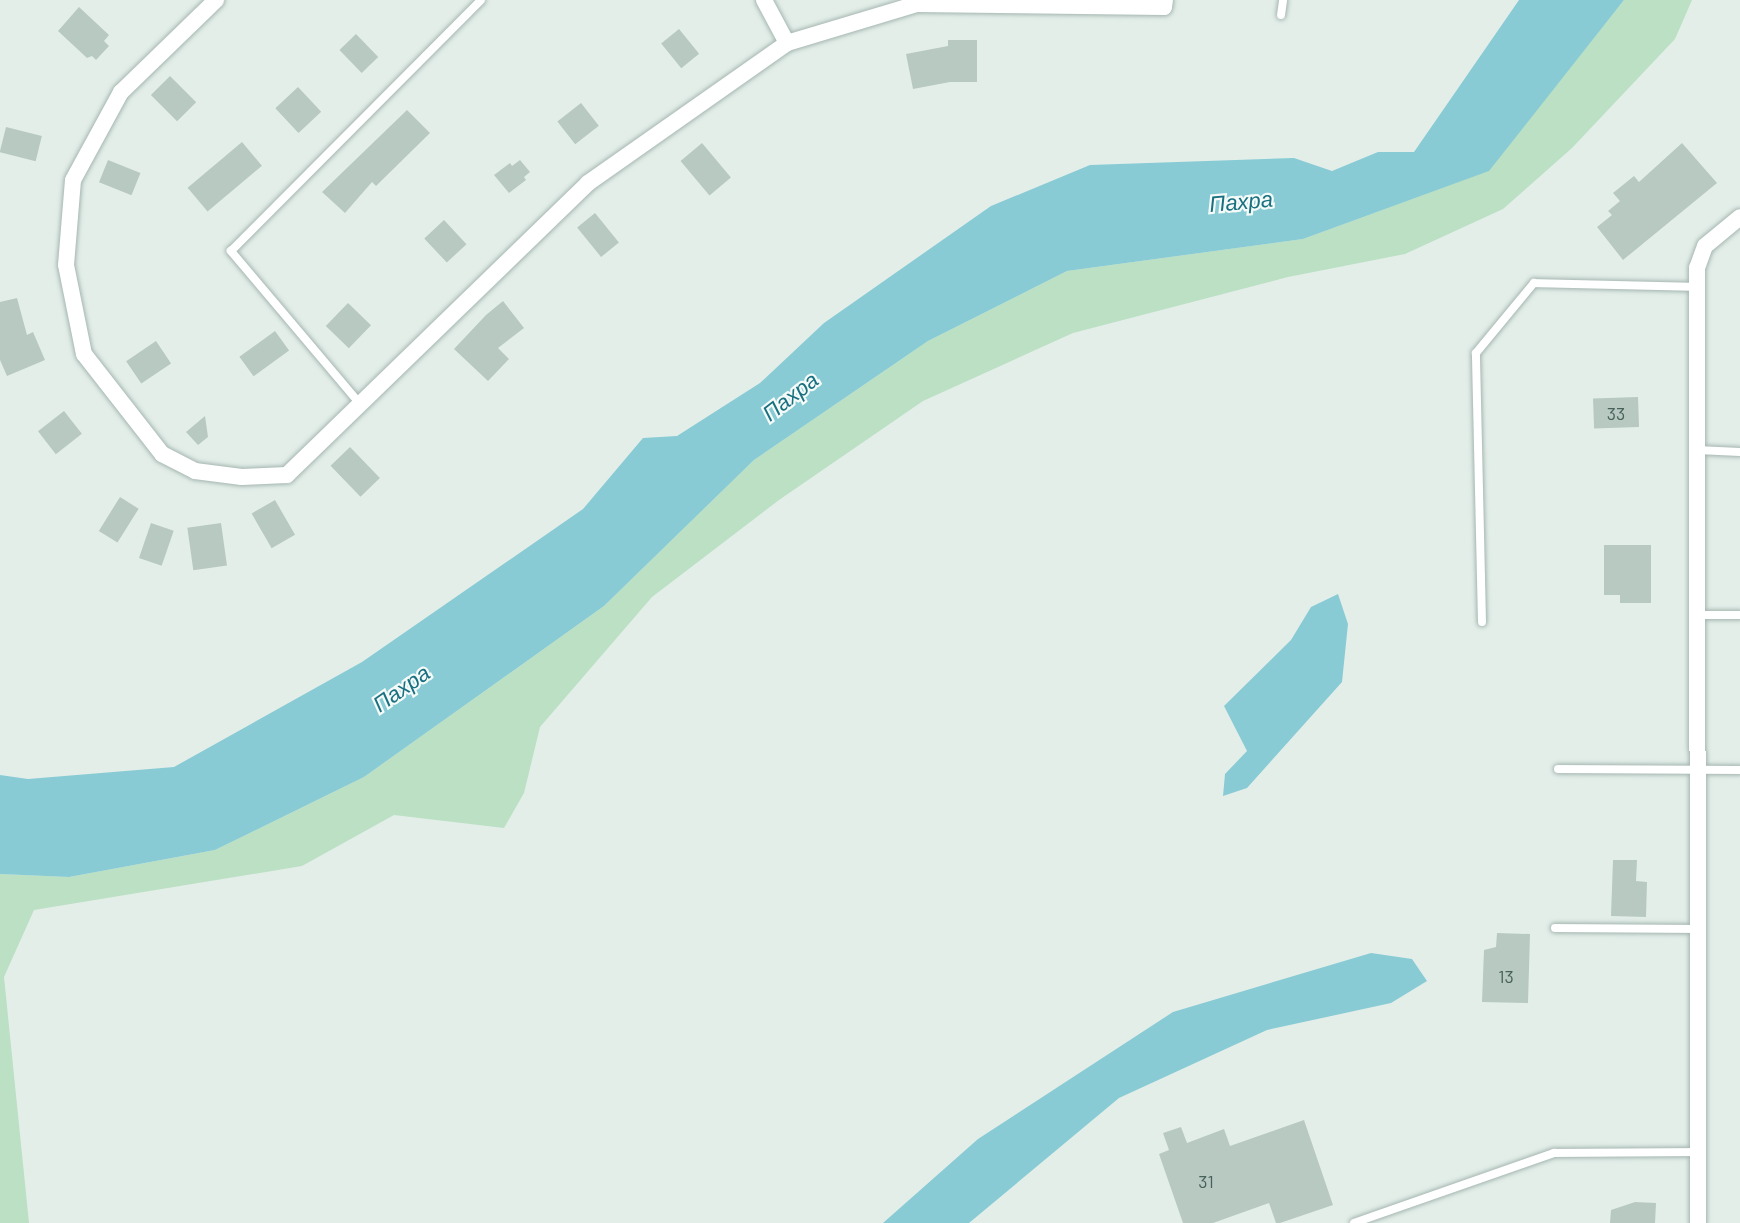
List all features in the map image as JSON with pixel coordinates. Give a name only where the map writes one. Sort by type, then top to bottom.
[{"type":"street","points":[[216,0],[121,92],[73,180],[66,265],[84,354],[162,454],[195,471],[242,477],[288,475],[588,183],[787,43],[917,4],[1164,7],[1165,0]]},
{"type":"street","points":[[764,0],[787,43]]},
{"type":"street","points":[[1698,1223],[1697,268],[1705,246],[1740,218]]},
{"type":"lane","points":[[361,405],[231,251],[481,0]]},
{"type":"lane","points":[[1281,15],[1283,0]]},
{"type":"lane","points":[[1482,622],[1476,352],[1534,283],[1697,287]]},
{"type":"lane","points":[[1697,450],[1740,452]]},
{"type":"lane","points":[[1697,615],[1740,615]]},
{"type":"lane","points":[[1558,769],[1740,770]]},
{"type":"lane","points":[[1555,928],[1699,929]]},
{"type":"lane","points":[[1353,1223],[1554,1153],[1698,1152]]},
{"type":"green space","points":[[1624,0],[1692,0],[1675,39],[1572,148],[1503,209],[1405,254],[1288,277],[1073,333],[923,401],[779,500],[652,597],[540,727],[524,793],[504,828],[394,815],[302,866],[34,910],[4,977],[29,1223],[0,1223],[0,874],[69,877],[215,850],[364,777],[604,606],[754,460],[928,341],[1067,271],[1303,239],[1488,171]]},
{"type":"water","name":"Пахра","points":[[1519,0],[1624,0],[1489,171],[1303,239],[1067,271],[928,341],[754,460],[604,606],[364,777],[215,850],[69,877],[0,874],[0,775],[28,779],[174,767],[362,662],[583,509],[643,438],[677,436],[760,383],[824,323],[991,206],[1090,165],[1294,158],[1332,171],[1378,152],[1414,152]]},
{"type":"water","points":[[1338,594],[1348,624],[1342,682],[1247,788],[1223,796],[1225,774],[1247,751],[1224,706],[1291,640],[1311,607]]},
{"type":"water","points":[[1371,953],[1412,959],[1427,981],[1391,1003],[1267,1030],[1119,1098],[969,1223],[883,1223],[978,1139],[1173,1012]]},
{"type":"building","points":[[79,7],[109,35],[104,41],[109,46],[96,60],[92,56],[87,58],[58,31]]},
{"type":"building","points":[[679,29],[699,54],[681,68],[661,43]]},
{"type":"building","points":[[356,34],[378,57],[362,73],[339,50]]},
{"type":"building","points":[[948,40],[977,40],[977,82],[950,82],[913,89],[906,54],[948,46]]},
{"type":"building","points":[[170,76],[196,102],[177,121],[151,95]]},
{"type":"building","points":[[298,87],[321,112],[299,133],[275,108]]},
{"type":"building","points":[[581,103],[599,126],[575,144],[557,121]]},
{"type":"building","points":[[407,110],[430,133],[376,186],[372,182],[345,213],[322,192]]},
{"type":"building","points":[[6,127],[42,136],[36,161],[0,152]]},
{"type":"building","points":[[242,142],[262,166],[208,211],[188,188]]},
{"type":"building","points":[[702,143],[731,177],[709,195],[681,161]]},
{"type":"building","points":[[1682,143],[1717,183],[1623,260],[1597,227],[1612,215],[1608,211],[1620,201],[1613,193],[1634,176],[1639,182]]},
{"type":"building","points":[[108,160],[140,173],[131,195],[99,182]]},
{"type":"building","points":[[520,160],[530,172],[524,177],[526,180],[509,193],[494,175],[510,163],[512,166]]},
{"type":"building","points":[[595,213],[619,243],[601,257],[577,227]]},
{"type":"building","points":[[444,220],[467,244],[447,263],[424,238]]},
{"type":"building","points":[[17,298],[27,335],[33,332],[45,360],[7,376],[0,360],[0,302]]},
{"type":"building","points":[[503,301],[524,328],[498,348],[509,359],[488,381],[454,349],[486,315]]},
{"type":"building","points":[[348,303],[371,325],[349,348],[326,326]]},
{"type":"building","points":[[275,331],[289,350],[254,376],[239,357]]},
{"type":"building","points":[[156,341],[171,363],[141,384],[126,361]]},
{"type":"building","points":[[1638,397],[1639,427],[1594,429],[1593,399]]},
{"type":"building","points":[[64,411],[82,434],[56,454],[38,431]]},
{"type":"building","points":[[205,416],[208,437],[198,445],[186,432]]},
{"type":"building","points":[[350,447],[380,478],[360,497],[331,466]]},
{"type":"building","points":[[120,497],[139,509],[117,543],[99,531]]},
{"type":"building","points":[[275,500],[295,535],[272,548],[252,514]]},
{"type":"building","points":[[151,523],[174,531],[162,566],[139,558]]},
{"type":"building","points":[[221,523],[227,566],[193,570],[187,528]]},
{"type":"building","points":[[1604,545],[1651,545],[1651,603],[1620,603],[1620,595],[1604,595]]},
{"type":"building","points":[[1613,860],[1637,860],[1636,881],[1647,882],[1646,917],[1611,916]]},
{"type":"building","points":[[1497,933],[1530,934],[1528,1003],[1482,1002],[1484,950],[1496,947]]},
{"type":"building","points":[[1304,1120],[1333,1205],[1280,1223],[1276,1223],[1269,1203],[1213,1223],[1183,1223],[1159,1154],[1169,1150],[1163,1133],[1181,1127],[1187,1143],[1224,1129],[1230,1146]]},
{"type":"building","points":[[1635,1202],[1656,1203],[1655,1223],[1610,1223],[1611,1210]]}]
